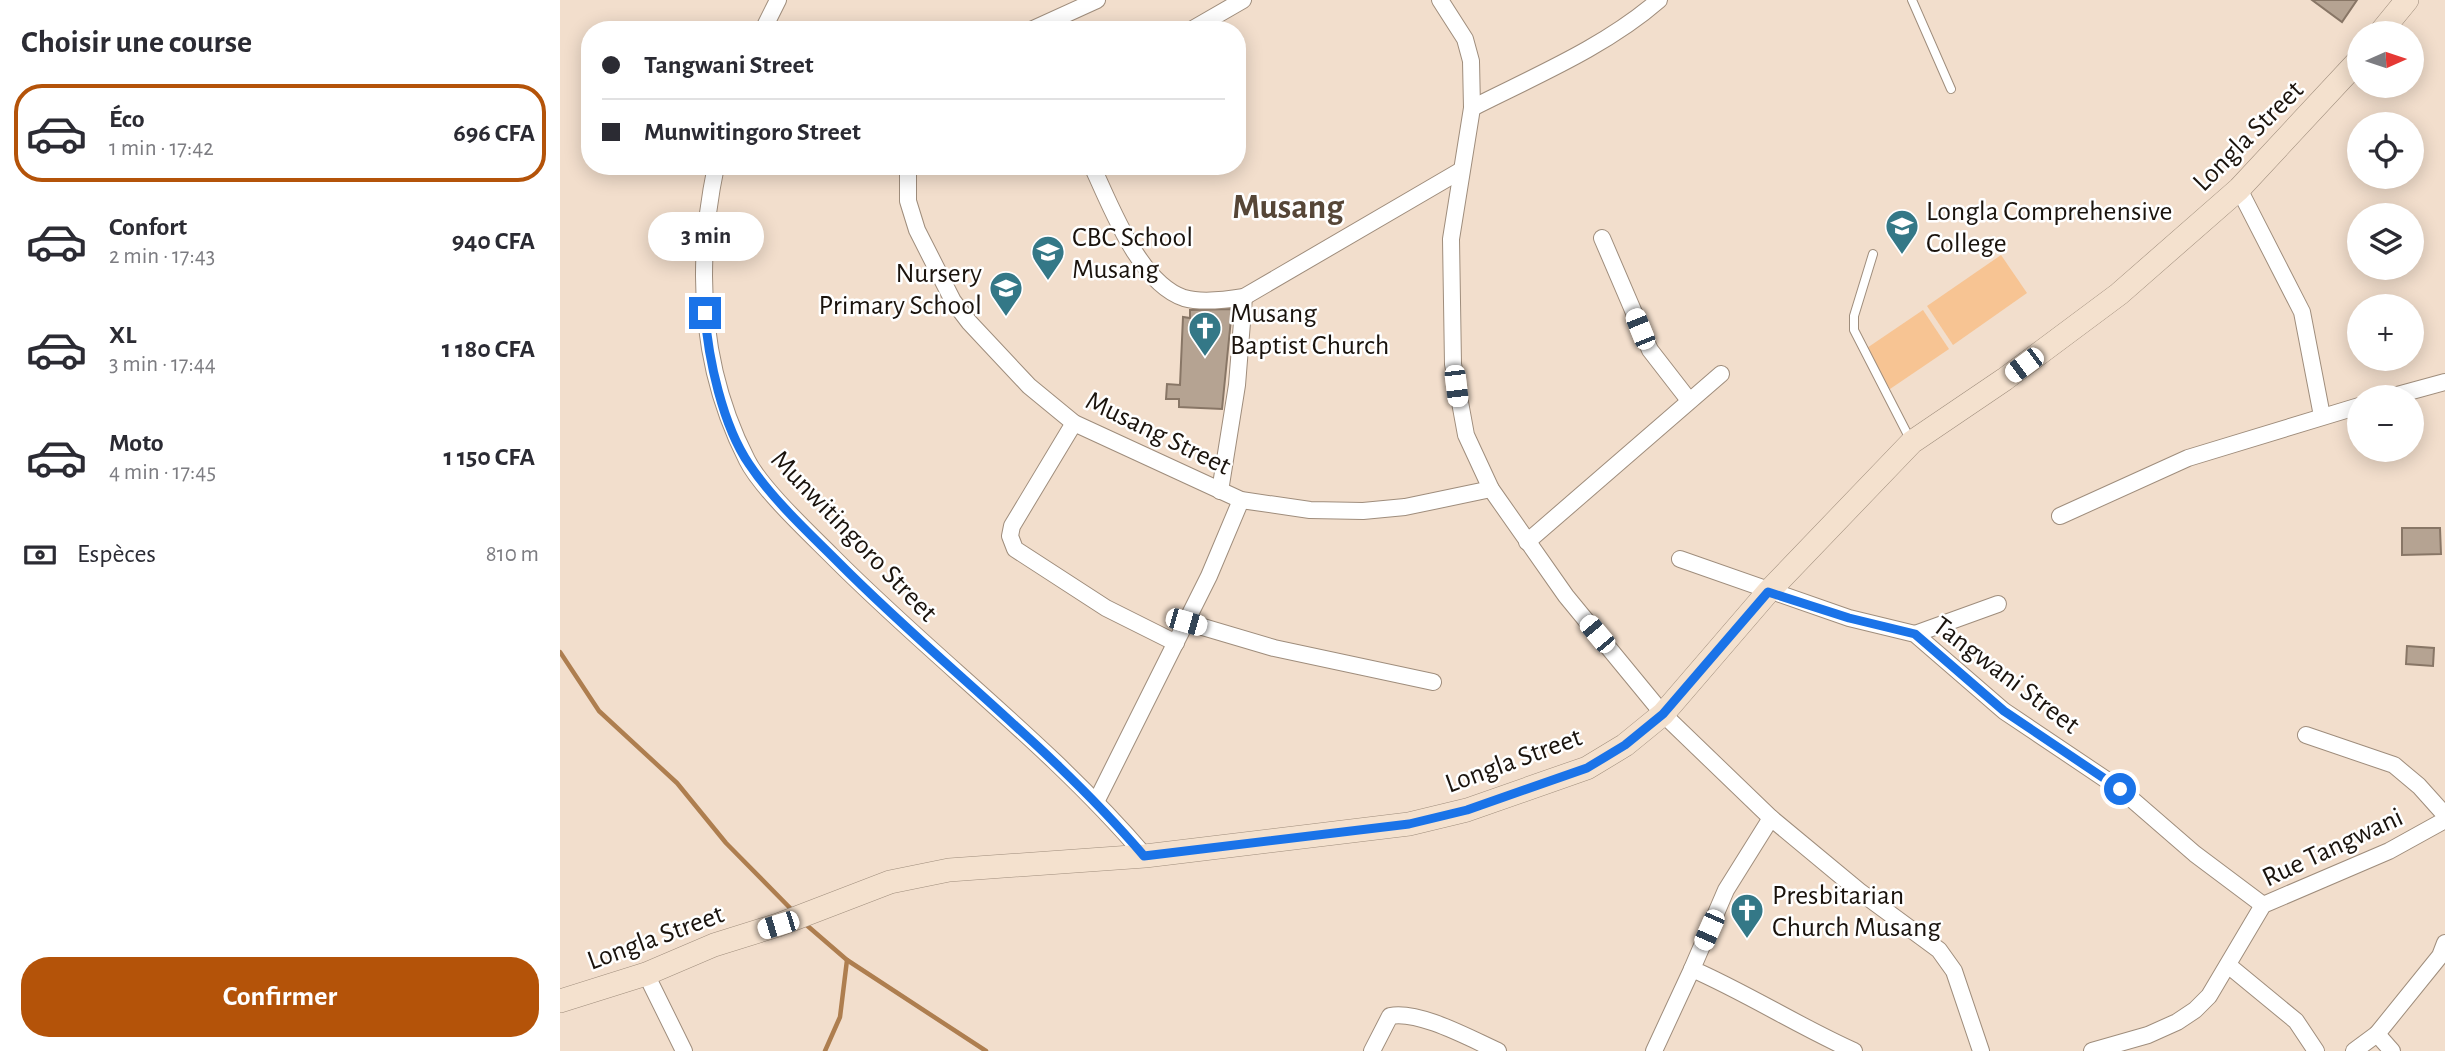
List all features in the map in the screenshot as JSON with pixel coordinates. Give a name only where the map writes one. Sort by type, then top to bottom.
[{"type":"main road","points":[[2390,21],[2407,0]]},
{"type":"main road","name":"Longla Street","points":[[560,1001],[646,974],[714,944],[778,925],[890,882],[950,870],[1144,856],[1409,824],[1467,810],[1587,768],[1625,745],[1663,714],[1768,592],[1912,442],[2005,379],[2119,294],[2239,189],[2347,73]]},
{"type":"street","points":[[768,21],[778,0]]},
{"type":"street","points":[[1051,21],[1097,0]]},
{"type":"street","points":[[1207,21],[1243,0]]},
{"type":"street","points":[[1440,0],[1465,39],[1471,61],[1472,108],[1451,239],[1453,364],[1466,435],[1491,489],[1566,597],[1663,714],[1771,818],[1859,891],[1939,950],[1954,971],[1981,1051]]},
{"type":"street","points":[[1472,108],[1566,61],[1640,16],[1658,0]]},
{"type":"street","points":[[1097,175],[1138,257],[1170,291],[1186,299],[1244,298],[1460,170]]},
{"type":"street","name":"Munwitingoro Street","points":[[714,175],[707,207],[704,288],[706,337],[720,399],[748,463],[795,519],[872,597],[1003,714],[1096,802],[1144,856]]},
{"type":"street","name":"Musang Street","points":[[908,175],[908,201],[917,230],[953,301],[1029,386],[1074,424],[1241,500],[1310,510],[1363,511],[1405,507],[1491,489]]},
{"type":"street","points":[[2239,189],[2302,312],[2322,416]]},
{"type":"street","points":[[1602,238],[1650,350],[1688,399]]},
{"type":"street","points":[[1220,491],[1237,385],[1244,298]]},
{"type":"street","points":[[1527,542],[1688,399],[1721,374]]},
{"type":"street","points":[[2424,388],[2445,382]]},
{"type":"street","points":[[2060,516],[2188,458],[2347,409]]},
{"type":"street","points":[[1074,424],[1012,526],[1012,543],[1015,549],[1105,608],[1176,643]]},
{"type":"street","points":[[1096,802],[1176,643],[1241,500]]},
{"type":"street","name":"Tangwani Street","points":[[1680,559],[1768,592],[1849,618],[1915,634],[2004,711],[2120,789],[2195,854],[2263,905]]},
{"type":"street","points":[[1915,634],[1998,604]]},
{"type":"street","points":[[1186,622],[1274,648],[1433,682]]},
{"type":"street","points":[[2306,735],[2367,753],[2395,765],[2419,786],[2445,817]]},
{"type":"street","name":"Rue Tangwani","points":[[2092,1051],[2148,1035],[2177,1022],[2210,996],[2263,905],[2389,852],[2445,817]]},
{"type":"street","points":[[1654,1051],[1726,890],[1771,818]]},
{"type":"street","points":[[2354,1051],[2377,1034],[2440,956],[2445,943]]},
{"type":"street","points":[[2228,965],[2296,1021],[2316,1051]]},
{"type":"street","points":[[1692,969],[1743,991],[1804,1029],[1854,1051]]},
{"type":"street","points":[[646,974],[684,1051]]},
{"type":"street","points":[[1372,1051],[1390,1016],[1401,1014],[1457,1032],[1498,1051]]},
{"type":"street","points":[[2377,1034],[2392,1051]]},
{"type":"lane","points":[[1912,0],[1951,89]]},
{"type":"lane","points":[[1873,254],[1854,316],[1854,330],[1912,442]]},
{"type":"shaded area","points":[[2001,255],[2027,293],[1953,345],[1927,306]]},
{"type":"shaded area","points":[[1923,310],[1949,349],[1890,389],[1864,350]]},
{"type":"building","points":[[2312,0],[2357,0],[2342,22]]},
{"type":"building","name":"Musang Baptist Church","points":[[1232,309],[1222,409],[1179,407],[1179,399],[1166,399],[1167,384],[1180,385],[1183,317],[1190,318],[1190,310]]},
{"type":"building","points":[[2402,528],[2440,528],[2441,554],[2402,555]]},
{"type":"building","points":[[2407,646],[2434,648],[2433,666],[2406,664]]},
{"type":"waterway","points":[[560,652],[599,711],[677,783],[726,843],[792,910]]},
{"type":"waterway","points":[[803,922],[847,960],[840,1017],[825,1051]]},
{"type":"waterway","points":[[847,960],[986,1051]]},
{"type":"place","name":"Longla Comprehensive College","points":[[1902,256]]},
{"type":"place","name":"CBC School Musang","points":[[1048,282]]},
{"type":"place","name":"Nursery Primary School","points":[[1006,318]]},
{"type":"place","name":"Musang Baptist Church","points":[[1205,358]]},
{"type":"place","name":"Presbitarian Church Musang","points":[[1747,940]]},
{"type":"district","name":"Musang","points":[[1288,206]]},
{"type":"route","points":[[705,313],[706,337],[720,399],[748,463],[795,519],[872,597],[1057,765],[1112,819],[1144,856],[1409,824],[1467,810],[1587,768],[1625,745],[1663,714],[1695,673],[1768,592],[1849,618],[1915,634],[2004,711],[2120,789]]}]
